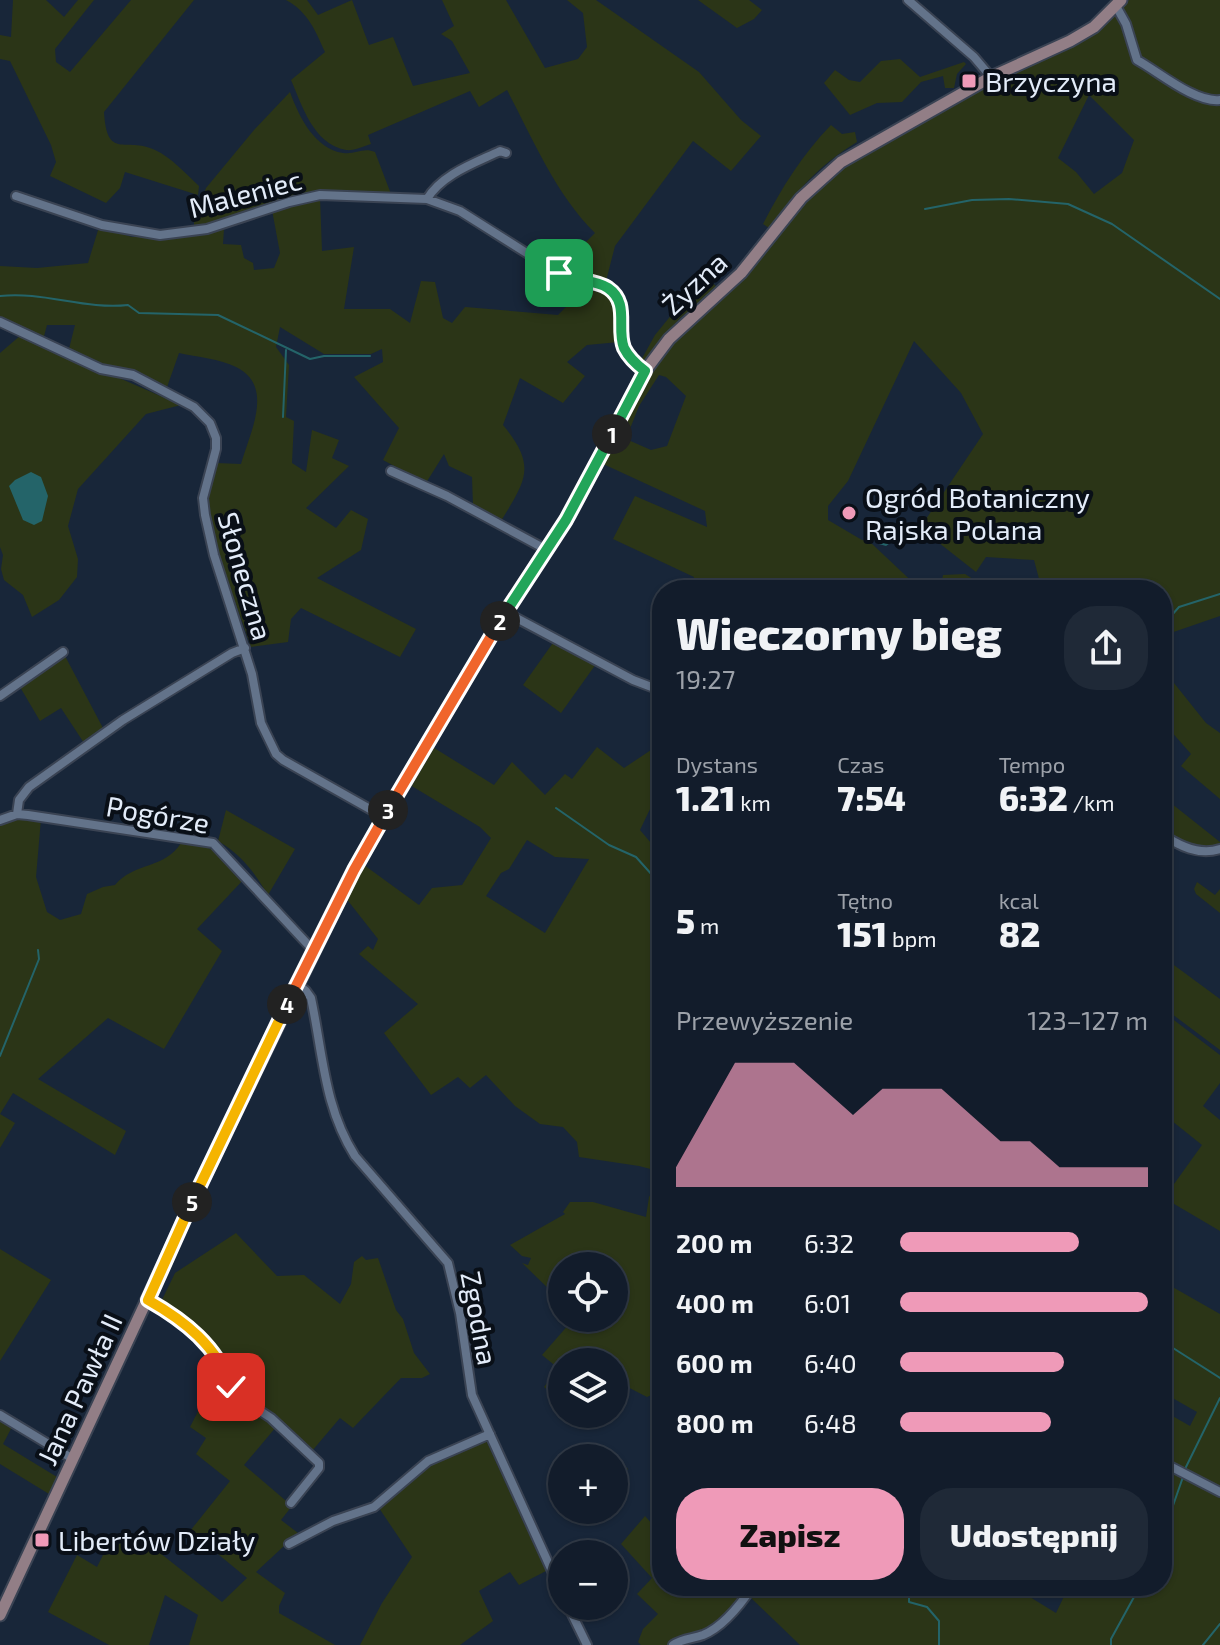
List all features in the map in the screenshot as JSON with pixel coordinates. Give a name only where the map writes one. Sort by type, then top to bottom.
[{"type":"street","points":[[908,0],[996,75]]},
{"type":"street","points":[[1119,3],[1137,60],[1197,96],[1211,101],[1220,100]]},
{"type":"street","name":"Żyzna","points":[[444,715],[505,612],[577,501],[645,371],[669,339],[741,273],[801,198],[854,153],[996,75],[1070,41],[1094,27],[1119,3]]},
{"type":"street","points":[[427,199],[434,188],[464,168],[500,151],[506,153]]},
{"type":"street","name":"Maleniec","points":[[16,196],[102,225],[160,235],[207,229],[320,195],[427,199],[460,211],[563,276],[609,289],[621,305],[625,350],[633,362],[645,371]]},
{"type":"street","name":"Słoneczna","points":[[0,322],[101,369],[133,375],[190,405],[206,418],[214,432],[216,444],[203,498],[205,515],[214,555],[252,674],[258,714],[276,754],[384,817]]},
{"type":"street","points":[[391,471],[447,496],[547,550]]},
{"type":"street","points":[[505,612],[652,687]]},
{"type":"street","points":[[17,814],[19,800],[29,787],[123,720],[245,648]]},
{"type":"street","points":[[0,696],[63,652]]},
{"type":"street","name":"Jana Pawła II","points":[[0,1615],[313,950],[384,817],[444,715]]},
{"type":"street","name":"Pogórze","points":[[0,820],[17,814],[213,843],[313,950]]},
{"type":"street","points":[[1172,841],[1192,850],[1220,849]]},
{"type":"street","name":"Zgodna","points":[[297,984],[311,998],[330,1104],[343,1138],[448,1263],[460,1313],[472,1395],[548,1562]]},
{"type":"street","points":[[148,1300],[176,1316],[201,1338],[225,1369],[231,1387],[239,1397],[271,1418],[319,1463],[319,1468],[291,1503]]},
{"type":"street","points":[[0,1415],[73,1459]]},
{"type":"street","points":[[289,1544],[333,1521],[374,1507],[428,1461],[490,1434]]},
{"type":"street","points":[[1172,1467],[1220,1492]]},
{"type":"street","points":[[673,1645],[713,1629],[745,1596]]},
{"type":"street","points":[[575,1620],[587,1645]]},
{"type":"shaded area","points":[[13,0],[46,0],[64,17],[78,0],[94,0],[55,49],[56,62],[70,72],[131,0],[194,0],[104,112],[109,137],[114,142],[144,146],[161,153],[199,186],[198,195],[125,172],[120,188],[106,203],[50,176],[56,162],[51,145],[10,61],[0,59],[0,35],[11,37]]},
{"type":"shaded area","points":[[286,0],[307,0],[318,15],[352,0],[369,45],[393,37],[413,86],[470,73],[452,41],[441,34],[454,26],[442,0],[506,0],[545,68],[578,59],[587,47],[583,13],[567,0],[596,0],[699,72],[741,120],[761,136],[731,171],[693,141],[615,246],[606,281],[558,270],[595,233],[556,183],[507,90],[479,107],[470,91],[368,135],[371,144],[349,150],[335,146],[325,140],[310,122],[291,80],[325,52],[305,16]]},
{"type":"shaded area","points":[[698,0],[749,0],[762,10],[754,19],[737,28]]},
{"type":"shaded area","points":[[1129,0],[1220,0],[1220,97],[1211,99],[1139,59],[1121,9]]},
{"type":"shaded area","points":[[1118,12],[1132,60],[1198,99],[1220,101],[1220,616],[1172,633],[1172,580],[1039,580],[1034,560],[986,557],[976,572],[920,528],[983,434],[961,393],[914,341],[848,481],[828,506],[828,520],[869,541],[910,580],[693,580],[694,577],[613,539],[635,496],[707,527],[705,511],[601,463],[632,401],[670,341],[745,278],[817,187],[854,160],[1001,76],[1071,47],[1096,32]],"holes":[[[1089,95],[1134,140],[1122,173],[1094,194],[1076,172],[1058,158]],[[659,375],[666,377],[686,396],[667,446],[651,450],[626,439],[639,406]]]},
{"type":"shaded area","points":[[900,59],[920,77],[964,62],[966,64],[957,74],[954,88],[945,88],[943,76],[921,82],[902,102],[877,103],[850,115],[824,83],[835,70],[849,80],[860,82],[881,61]]},
{"type":"shaded area","points":[[290,92],[303,121],[324,145],[343,153],[375,152],[391,194],[324,193],[212,226],[194,228],[194,218],[206,188]]},
{"type":"shaded area","points":[[831,125],[842,134],[855,132],[857,142],[809,180],[772,230],[763,224],[778,197],[802,160]]},
{"type":"shaded area","points":[[320,197],[322,251],[354,247],[344,309],[390,309],[410,323],[421,281],[435,282],[443,318],[452,323],[465,307],[558,315],[589,284],[613,300],[618,313],[619,342],[587,345],[567,362],[585,376],[563,403],[520,378],[503,425],[521,452],[524,473],[517,494],[501,521],[473,506],[472,477],[449,466],[444,454],[426,483],[383,460],[399,428],[354,377],[383,362],[382,349],[371,354],[324,354],[280,327],[276,347],[289,365],[286,417],[294,421],[292,463],[306,472],[312,430],[339,440],[332,458],[349,466],[306,508],[336,528],[351,510],[368,519],[361,550],[317,578],[416,629],[400,657],[301,608],[291,619],[288,642],[251,647],[207,523],[206,499],[216,463],[241,464],[256,411],[257,398],[248,375],[223,362],[179,353],[166,390],[94,363],[69,349],[75,325],[47,325],[43,340],[0,317],[0,266],[37,268],[88,263],[99,227],[132,237],[224,229],[223,244],[241,245],[244,258],[253,263],[254,270],[274,268],[280,253],[272,210]]},
{"type":"shaded area","points":[[704,275],[718,288],[680,318],[644,364],[640,362],[655,335]]},
{"type":"shaded area","points":[[21,335],[181,405],[146,414],[78,489],[68,526],[78,559],[77,577],[59,600],[32,617],[23,595],[4,580],[0,547],[0,353]]},
{"type":"shaded area","points":[[31,472],[41,477],[48,496],[42,521],[34,525],[23,520],[9,486]]},
{"type":"shaded area","points":[[888,522],[896,526],[893,541],[886,546],[879,544],[883,526]]},
{"type":"shaded area","points":[[965,574],[973,580],[942,580],[943,575]]},
{"type":"shaded area","points":[[555,640],[596,664],[561,713],[523,685]]},
{"type":"shaded area","points":[[64,654],[104,730],[84,743],[61,708],[40,721],[20,687]]},
{"type":"shaded area","points":[[1172,680],[1206,723],[1220,733],[1220,799],[1181,766],[1191,754],[1172,732]]},
{"type":"shaded area","points":[[431,746],[494,785],[512,762],[545,795],[565,774],[572,779],[597,747],[624,768],[652,749],[652,805],[640,830],[652,844],[652,1169],[579,1157],[577,1142],[563,1127],[540,1124],[515,1106],[486,1075],[470,1088],[458,1077],[431,1095],[384,1033],[418,1004],[359,954],[368,946],[373,950],[378,939],[345,897],[364,865],[419,905],[432,888],[462,885],[491,838],[480,827],[410,785]],"holes":[[[527,840],[555,857],[589,859],[545,933],[486,896],[501,873],[509,869]]]},
{"type":"shaded area","points":[[1172,804],[1220,845],[1189,845],[1172,836]]},
{"type":"shaded area","points":[[226,810],[295,849],[268,895],[247,865],[218,841]]},
{"type":"shaded area","points":[[24,817],[41,819],[36,877],[47,912],[60,920],[81,914],[87,894],[115,885],[131,872],[158,862],[181,843],[202,846],[224,857],[244,879],[197,929],[222,951],[164,1049],[108,1018],[38,1079],[126,1131],[115,1155],[13,1093],[0,1114],[0,823]]},
{"type":"shaded area","points":[[1197,882],[1215,895],[1220,889],[1220,913],[1196,894],[1194,889]]},
{"type":"shaded area","points":[[1172,964],[1220,999],[1220,1050],[1172,1014]]},
{"type":"shaded area","points":[[1172,1019],[1220,1055],[1220,1083],[1203,1106],[1220,1120],[1220,1231],[1172,1203],[1172,1187],[1202,1145],[1172,1121]]},
{"type":"shaded area","points":[[0,1114],[15,1123],[0,1148]]},
{"type":"shaded area","points":[[652,1192],[652,1395],[647,1397],[628,1387],[628,1348],[548,1348],[562,1332],[628,1332],[628,1252],[548,1252],[548,1288],[522,1263],[528,1265],[531,1258],[522,1256],[510,1245],[565,1214],[563,1212],[570,1202],[593,1202],[646,1217]]},
{"type":"shaded area","points":[[236,1233],[277,1276],[304,1275],[340,1304],[351,1284],[354,1262],[362,1256],[366,1260],[378,1258],[414,1353],[430,1374],[422,1378],[401,1378],[353,1428],[340,1418],[312,1451],[242,1395],[206,1338],[160,1304],[175,1273]]},
{"type":"shaded area","points":[[0,1249],[51,1280],[0,1361]]},
{"type":"shaded area","points":[[1172,1287],[1220,1314],[1220,1487],[1172,1462],[1172,1416],[1190,1426],[1197,1412],[1172,1398]]},
{"type":"shaded area","points":[[221,1367],[230,1388],[276,1427],[244,1465],[292,1506],[281,1520],[298,1533],[256,1572],[285,1593],[279,1613],[335,1645],[189,1645],[198,1615],[165,1595],[149,1645],[109,1645],[48,1612],[77,1555],[97,1567],[107,1547],[141,1538],[222,1602],[247,1578],[190,1531],[230,1481],[196,1454],[206,1438],[190,1427]]},
{"type":"shaded area","points":[[0,1417],[13,1425],[3,1444],[57,1477],[49,1494],[0,1464]]},
{"type":"shaded area","points":[[486,1440],[546,1571],[519,1585],[510,1572],[479,1591],[493,1621],[460,1645],[360,1645],[382,1603],[412,1557],[379,1508],[423,1469]]},
{"type":"shaded area","points":[[1172,1471],[1220,1495],[1220,1645],[800,1645],[750,1597],[1028,1596],[1056,1613],[1064,1596],[1172,1596]]},
{"type":"shaded area","points":[[645,1516],[652,1524],[652,1578],[628,1552],[628,1540],[624,1540]]},
{"type":"shaded area","points":[[652,1578],[652,1596],[742,1596],[705,1632],[681,1636],[670,1645],[641,1645],[638,1642],[643,1629],[658,1614],[637,1594]]},
{"type":"waterway","points":[[925,209],[972,200],[1009,199],[1068,204],[1112,224],[1220,299]]},
{"type":"waterway","points":[[0,296],[128,305],[139,313],[218,315],[310,359],[370,356]]},
{"type":"waterway","points":[[283,417],[286,350]]},
{"type":"waterway","points":[[1172,615],[1179,607],[1220,594]]},
{"type":"waterway","points":[[556,808],[609,845],[636,857],[652,875]]},
{"type":"waterway","points":[[0,1056],[39,959],[38,950]]},
{"type":"waterway","points":[[1172,1347],[1220,1378]]},
{"type":"waterway","points":[[1185,1469],[1220,1398]]},
{"type":"waterway","points":[[1172,1508],[1183,1477]]},
{"type":"waterway","points":[[909,1596],[909,1602],[927,1607],[939,1621],[939,1645]]},
{"type":"waterway","points":[[1111,1645],[1111,1639],[1135,1596]]},
{"type":"waterway","points":[[1203,1645],[1220,1624]]},
{"type":"place","name":"Brzyczyna","points":[[969,81]]},
{"type":"place","name":"Ogród Botaniczny Rajska Polana","points":[[849,513]]},
{"type":"place","name":"Libertów Działy","points":[[42,1540]]},
{"type":"route","points":[[231,1387],[225,1369],[201,1338],[168,1311],[148,1300],[197,1191],[354,870],[505,612],[570,514],[645,371],[633,362],[625,350],[621,305],[609,289],[559,273]]}]
